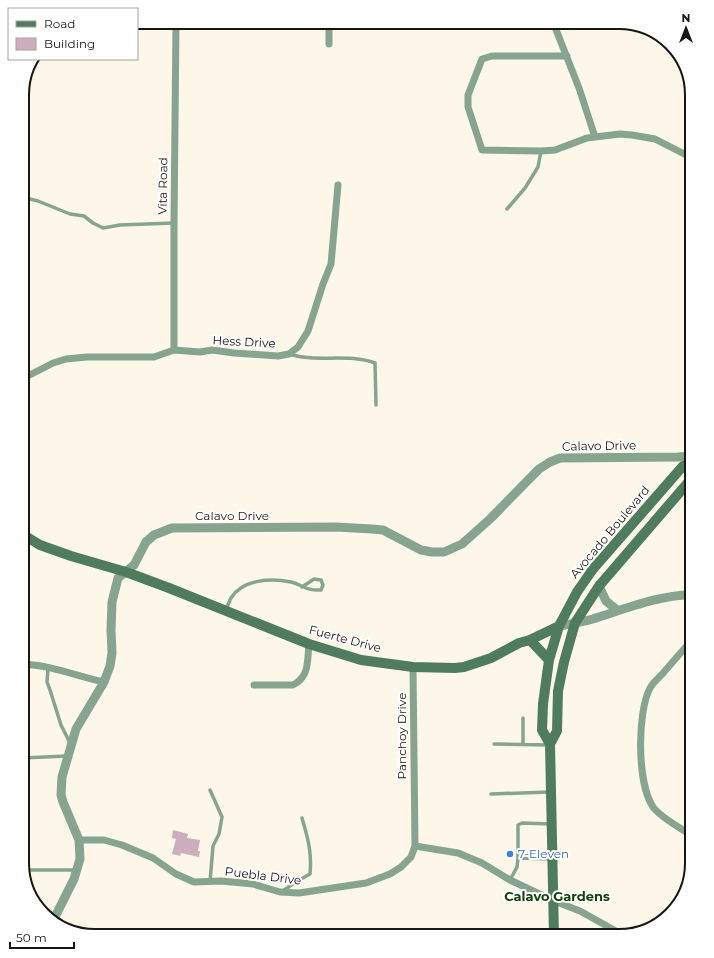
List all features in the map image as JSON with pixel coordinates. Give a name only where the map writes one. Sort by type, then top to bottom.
[{"type":"main road","name":"Avocado Boulevard","points":[[550,745],[542,730],[543,704],[549,660],[559,626],[577,592],[593,569],[685,465]]},
{"type":"main road","name":"Avocado Boulevard","points":[[554,929],[550,745],[557,731],[558,691],[564,662],[575,623],[599,586],[685,486]]},
{"type":"main road","name":"Fuerte Drive","points":[[29,539],[71,556],[126,572],[184,593],[309,644],[361,660],[413,667],[455,668],[472,665],[492,658],[519,643],[530,640],[559,626]]},
{"type":"main road","points":[[530,640],[549,660]]},
{"type":"street","name":"Vita Road","points":[[174,350],[176,29]]},
{"type":"street","points":[[329,29],[329,44]]},
{"type":"street","points":[[555,29],[579,88],[595,137]]},
{"type":"street","points":[[566,56],[492,56],[482,58],[468,95],[468,106],[482,150],[555,150],[595,137],[620,134],[643,136],[655,139],[685,152]]},
{"type":"street","name":"Hess Drive","points":[[29,376],[53,363],[66,359],[87,357],[154,357],[174,350],[200,352],[212,350],[278,356],[289,354],[298,347],[308,331],[331,264],[338,185]]},
{"type":"street","name":"Calavo Drive","points":[[56,916],[78,870],[80,859],[79,840],[61,795],[62,777],[76,729],[104,682],[110,666],[112,654],[112,602],[118,578],[134,566],[146,542],[154,535],[172,528],[372,529],[383,530],[421,550],[444,552],[462,544],[494,515],[539,469],[560,458],[685,457]]},
{"type":"street","points":[[599,586],[606,601],[617,610]]},
{"type":"street","name":"Fuerte Drive","points":[[559,626],[592,619],[617,610],[676,596],[685,595]]},
{"type":"street","points":[[254,685],[294,685],[298,683],[306,673],[309,644]]},
{"type":"street","points":[[685,648],[650,688],[643,708],[640,738],[644,780],[650,801],[659,813],[685,831]]},
{"type":"street","points":[[29,664],[40,665],[104,682]]},
{"type":"street","name":"Panchoy Drive","points":[[413,667],[415,846]]},
{"type":"street","name":"Puebla Drive","points":[[79,840],[104,840],[122,845],[153,858],[176,874],[194,882],[221,881],[253,884],[282,892],[300,893],[366,883],[390,874],[401,867],[411,857],[415,846]]},
{"type":"street","points":[[415,846],[464,856],[482,863],[510,880],[554,901],[580,910],[613,929]]},
{"type":"lane","points":[[507,209],[525,188],[538,167],[541,151]]},
{"type":"lane","points":[[29,199],[70,214],[84,216],[103,228],[132,224],[174,223]]},
{"type":"lane","points":[[289,354],[301,358],[364,359],[375,363],[376,405]]},
{"type":"lane","points":[[226,611],[231,598],[235,593],[256,582],[268,580],[292,582],[302,587],[312,590],[321,590],[323,585],[321,580],[314,579],[302,587]]},
{"type":"lane","points":[[48,667],[48,686],[61,725],[71,744]]},
{"type":"lane","points":[[523,718],[523,744]]},
{"type":"lane","points":[[494,744],[550,745]]},
{"type":"lane","points":[[29,758],[68,756]]},
{"type":"lane","points":[[210,790],[222,817],[220,834],[213,846],[210,882]]},
{"type":"lane","points":[[491,794],[550,792]]},
{"type":"lane","points":[[282,892],[310,874],[311,857],[302,818]]},
{"type":"lane","points":[[510,880],[517,866],[518,825],[522,823],[552,824]]},
{"type":"lane","points":[[518,858],[553,859]]},
{"type":"lane","points":[[30,870],[78,870]]},
{"type":"building","points":[[173,830],[188,834],[187,838],[200,840],[198,851],[200,851],[199,857],[181,853],[180,856],[172,854],[176,839],[172,838]]},
{"type":"place","name":"7-Eleven","points":[[510,854]]},
{"type":"district","name":"Calavo Gardens","points":[[557,896]]}]
